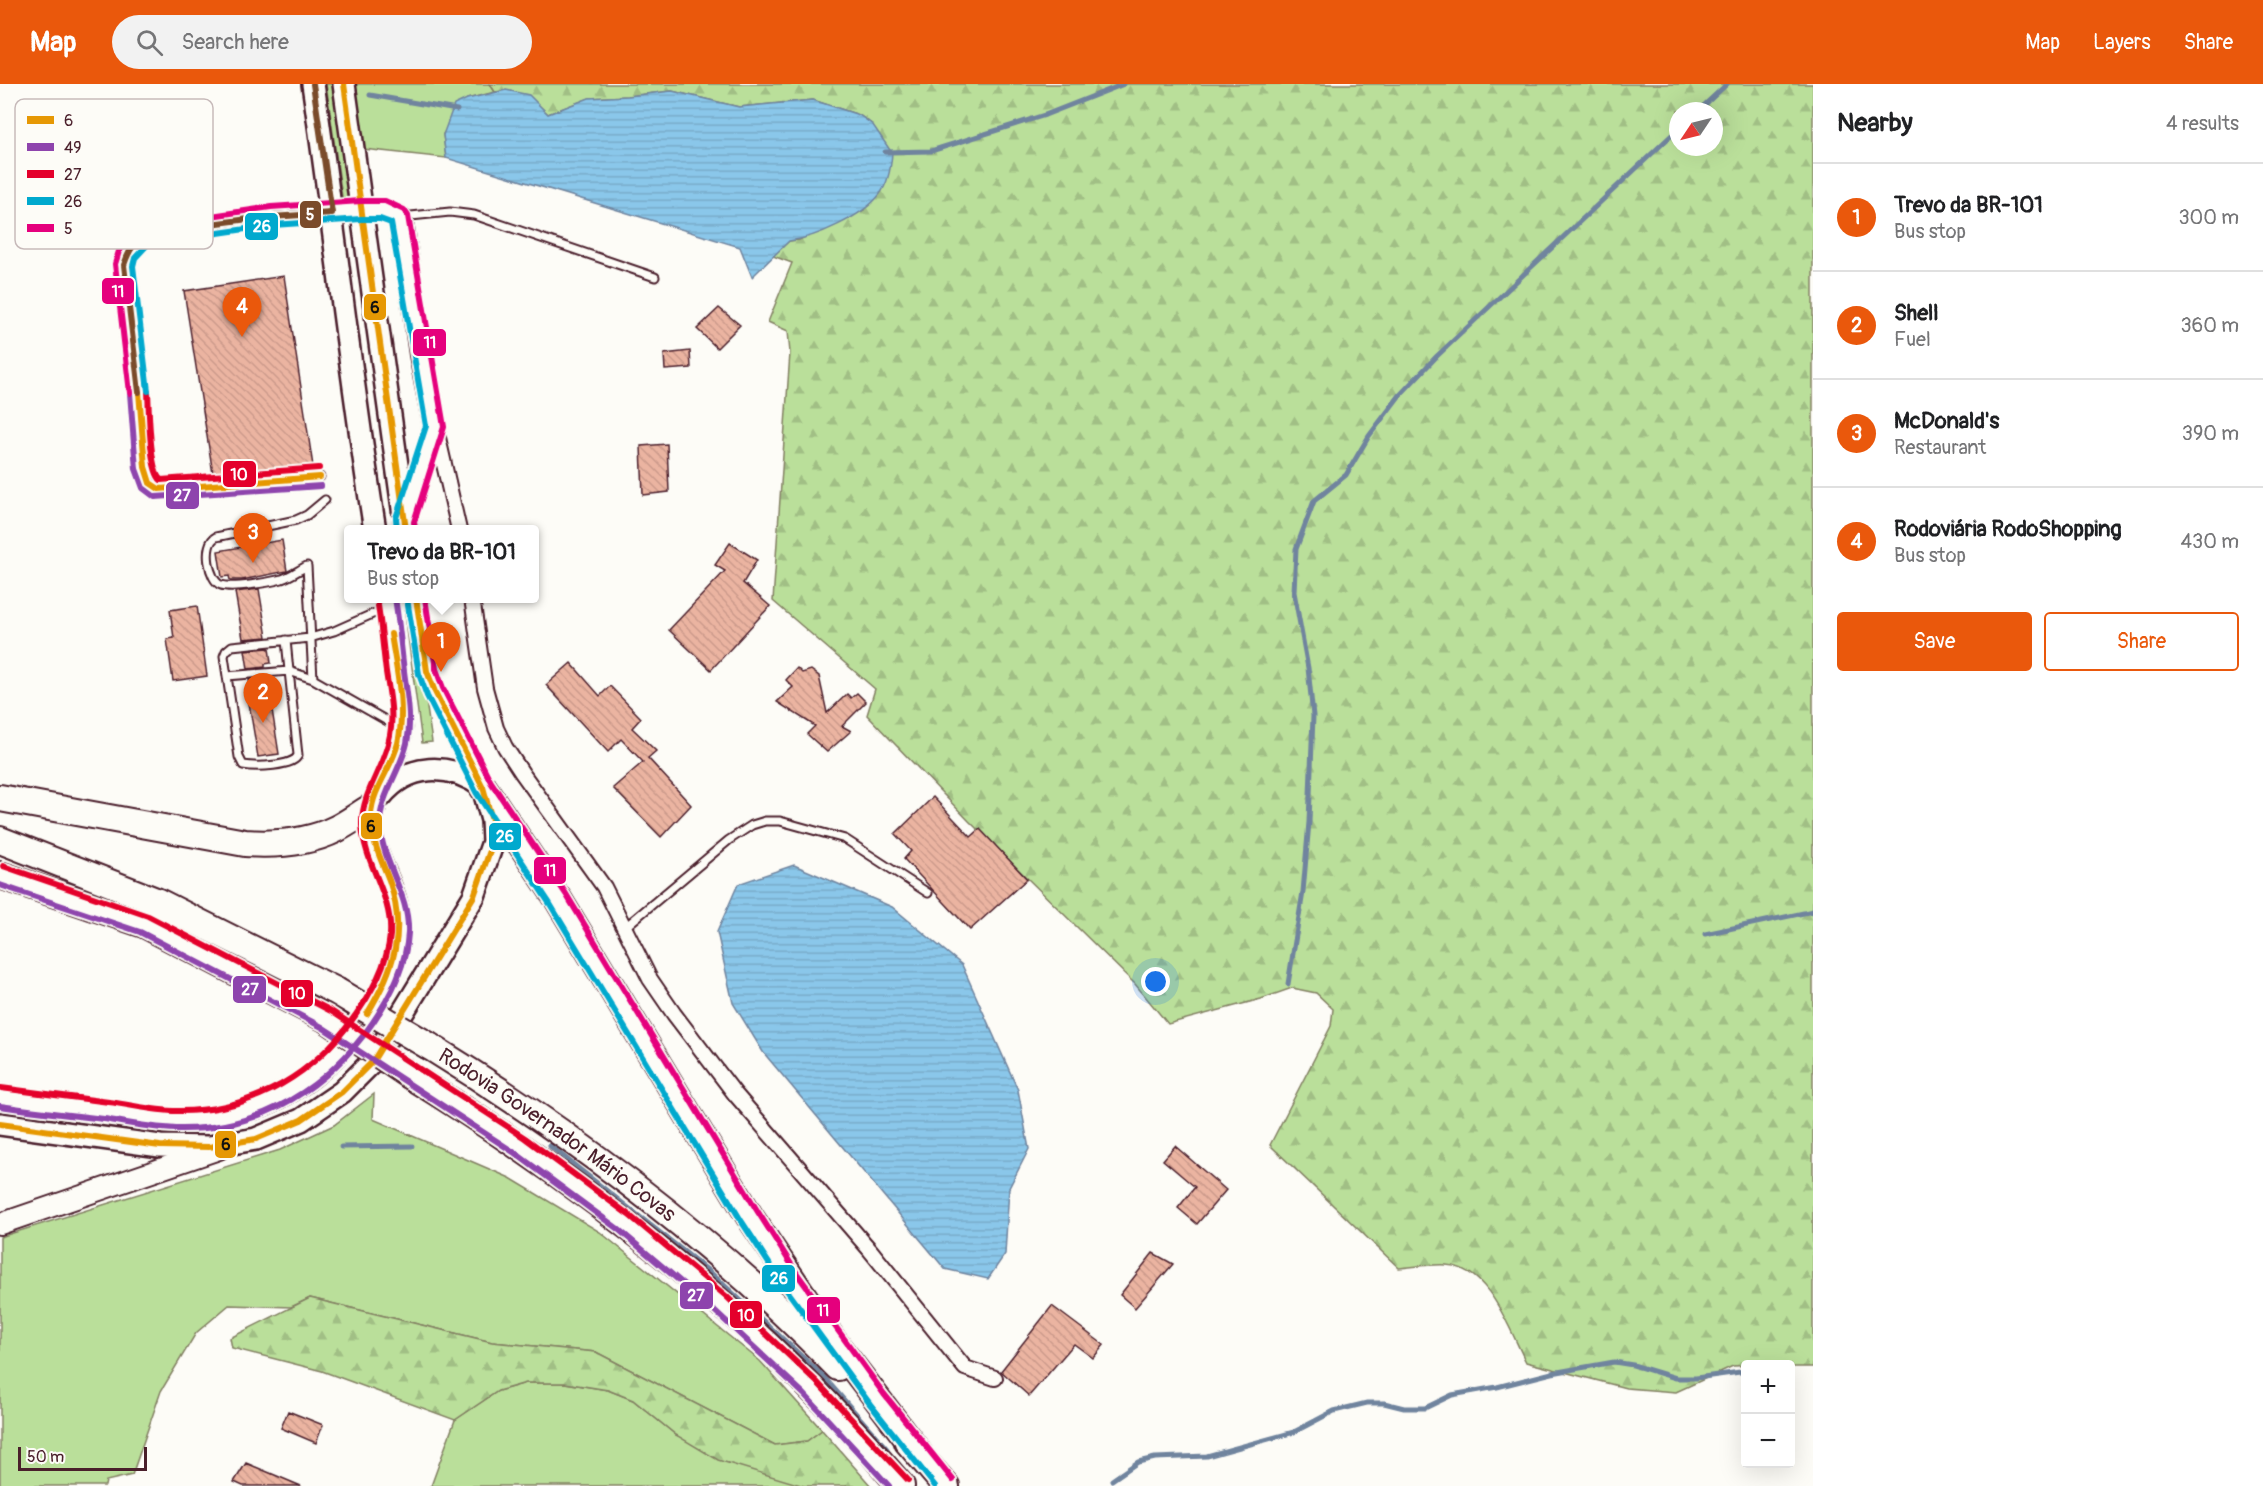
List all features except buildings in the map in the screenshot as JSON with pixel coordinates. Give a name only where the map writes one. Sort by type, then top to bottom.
[{"type":"highway","points":[[483,788],[558,899],[750,1217],[834,1342],[920,1455]]},
{"type":"highway","points":[[0,798],[265,845],[320,836],[372,807]]},
{"type":"highway","name":"Rodovia Governador Mário Covas","points":[[0,840],[156,901],[336,991],[494,1087],[593,1155],[696,1236],[743,1277],[827,1356],[946,1486]]},
{"type":"highway","name":"Rodovia Governador Mário Covas","points":[[0,875],[144,924],[327,1019],[466,1110],[572,1183],[674,1263],[810,1388],[901,1486]]},
{"type":"main road","points":[[313,84],[332,213],[350,366],[374,525]]},
{"type":"main road","points":[[344,84],[405,525]]},
{"type":"main road","points":[[332,213],[382,210],[399,217],[435,427],[405,525]]},
{"type":"main road","points":[[0,1097],[174,1120],[218,1117],[261,1106],[280,1097],[318,1072],[349,1039],[382,990],[396,955],[399,919],[397,906],[374,843],[371,827],[372,807],[398,744],[400,729],[387,603]]},
{"type":"main road","points":[[0,1124],[160,1146],[201,1148],[233,1144],[256,1139],[301,1120],[342,1092],[374,1061],[474,896],[493,842],[492,820],[483,788],[426,671],[417,603]]},
{"type":"main road","points":[[372,807],[387,789],[404,775],[424,769],[446,770],[470,777],[483,788]]},
{"type":"main road","points":[[0,1224],[233,1144]]},
{"type":"street","points":[[435,427],[458,525]]},
{"type":"street","points":[[473,603],[485,688],[496,728],[505,747],[604,887],[637,956],[662,996],[735,1094],[870,1250],[965,1368],[995,1378]]},
{"type":"lane","points":[[399,217],[450,212],[474,215],[655,277]]},
{"type":"lane","points":[[213,225],[272,216],[332,213]]},
{"type":"lane","points":[[132,249],[124,265],[139,392],[144,467],[150,483],[164,490],[320,477]]},
{"type":"lane","points":[[314,679],[307,566],[283,579],[232,586],[221,585],[215,581],[211,573],[207,547],[212,540],[222,536],[296,520],[307,515],[325,500]]},
{"type":"lane","points":[[286,640],[297,760],[247,766],[240,763],[224,656],[226,651],[232,646],[286,640],[310,638],[334,631],[387,603]]},
{"type":"lane","points":[[227,676],[289,671],[314,679],[400,729]]},
{"type":"lane","points":[[624,928],[729,840],[752,825],[765,821],[780,821],[844,839],[928,893]]},
{"type":"green space","points":[[326,84],[338,84],[356,203],[343,204]]},
{"type":"green space","points":[[353,84],[490,84],[495,92],[467,99],[443,134],[446,158],[363,149]]},
{"type":"green space","points":[[490,84],[1813,84],[1813,1367],[1795,1367],[1795,1360],[1741,1360],[1741,1366],[1733,1366],[1676,1392],[1626,1388],[1526,1362],[1496,1302],[1474,1276],[1461,1268],[1446,1265],[1399,1268],[1270,1145],[1331,1026],[1333,1009],[1316,993],[1292,988],[1261,999],[1168,1024],[1135,984],[969,821],[867,715],[875,689],[773,601],[790,353],[788,331],[768,322],[792,263],[773,256],[789,241],[799,240],[864,210],[873,125],[859,115],[813,100],[739,107],[672,91],[590,98],[548,114],[524,96],[502,91],[495,92]]},
{"type":"green space","points":[[404,603],[412,603],[432,742],[422,743]]},
{"type":"green space","points":[[374,1094],[373,1119],[510,1178],[600,1232],[760,1361],[822,1430],[807,1441],[775,1445],[596,1352],[492,1342],[310,1298],[291,1307],[229,1305],[196,1333],[161,1391],[132,1475],[106,1481],[105,1486],[0,1486],[0,1237],[280,1150],[334,1125]]},
{"type":"green space","points":[[310,1298],[492,1342],[596,1352],[775,1445],[807,1441],[822,1430],[871,1486],[804,1486],[718,1460],[676,1435],[633,1400],[608,1390],[565,1383],[526,1383],[498,1391],[455,1420],[322,1371],[232,1348],[230,1338]]},
{"type":"green space","points":[[526,1383],[565,1383],[608,1390],[633,1400],[676,1435],[804,1486],[431,1486],[455,1420],[498,1391]]},
{"type":"water","points":[[506,90],[529,95],[548,114],[589,98],[672,91],[739,107],[813,100],[859,115],[873,125],[892,153],[890,169],[886,184],[880,194],[863,210],[825,231],[789,241],[752,277],[740,247],[446,158],[443,135],[454,105],[467,99]]},
{"type":"water","points":[[794,865],[892,907],[962,965],[1018,1090],[1029,1149],[1009,1188],[1005,1254],[988,1279],[945,1269],[763,1052],[733,1003],[717,932],[738,884]]},
{"type":"waterway","points":[[885,152],[931,151],[1045,115],[1124,84]]},
{"type":"waterway","points":[[1708,102],[1727,84]]},
{"type":"waterway","points":[[370,95],[457,110]]},
{"type":"waterway","points":[[1288,984],[1303,892],[1309,822],[1313,716],[1308,668],[1294,592],[1296,549],[1314,501],[1346,475],[1369,436],[1400,395],[1437,356],[1669,137]]},
{"type":"waterway","points":[[1705,934],[1813,911]]},
{"type":"waterway","points":[[341,1147],[412,1146]]},
{"type":"waterway","points":[[550,1146],[711,1273],[821,1374],[887,1449]]},
{"type":"waterway","points":[[1112,1480],[1138,1462],[1155,1458],[1207,1456],[1294,1432],[1334,1411],[1367,1403],[1384,1403],[1404,1408],[1425,1408],[1452,1395],[1614,1362],[1633,1365],[1676,1378],[1696,1378],[1740,1372]]},
{"type":"transit line","name":"5","points":[[213,224],[332,213],[313,84]]},
{"type":"transit line","name":"6","points":[[344,84],[405,525]]},
{"type":"transit line","name":"11","points":[[213,216],[271,207],[385,201],[404,210],[408,216],[444,427],[414,525]]},
{"type":"transit line","name":"26","points":[[213,234],[273,225],[361,219],[380,219],[391,223],[426,426],[396,518],[397,525]]},
{"type":"transit line","name":"11","points":[[120,249],[115,264],[130,393]]},
{"type":"transit line","name":"5","points":[[131,249],[124,265],[139,392]]},
{"type":"transit line","name":"26","points":[[143,249],[135,258],[133,266],[148,391]]},
{"type":"transit line","name":"10","points":[[148,391],[152,452],[154,465],[161,480],[319,468]]},
{"type":"transit line","name":"6","points":[[139,392],[145,467],[150,483],[159,489],[320,477]]},
{"type":"transit line","name":"27","points":[[130,393],[136,469],[143,488],[155,497],[321,486]]},
{"type":"transit line","name":"10","points":[[1,1088],[168,1111],[202,1110],[226,1106],[271,1090],[292,1078],[329,1047],[346,1028],[375,984],[385,960],[390,935],[387,907],[368,853],[362,825],[365,802],[383,758],[391,727],[391,703],[377,603]]},
{"type":"transit line","name":"27","points":[[0,1106],[176,1129],[231,1124],[256,1116],[304,1092],[325,1076],[363,1036],[379,1013],[399,974],[408,933],[405,905],[385,852],[380,824],[383,803],[407,743],[409,725],[408,698],[396,603]]},
{"type":"transit line","name":"26","points":[[408,603],[419,674],[427,696],[476,792],[550,904],[742,1222],[783,1285],[870,1404],[935,1486]]},
{"type":"transit line","name":"6","points":[[0,1124],[160,1146],[209,1147],[256,1139],[301,1120],[342,1092],[373,1061],[474,896],[493,842],[492,820],[483,787],[435,692],[427,671],[417,603]]},
{"type":"transit line","name":"11","points":[[426,603],[436,669],[443,688],[491,782],[566,894],[798,1275],[884,1394],[953,1480]]},
{"type":"transit line","name":"6","points":[[367,1014],[391,966],[397,933],[394,899],[371,824],[372,805],[395,752],[400,729],[399,688],[391,634]]},
{"type":"transit line","name":"10","points":[[3,866],[148,916],[331,1011],[525,1138],[629,1215],[726,1296],[817,1382],[908,1480]]},
{"type":"transit line","name":"27","points":[[0,885],[140,932],[322,1027],[515,1153],[618,1229],[714,1310],[804,1394],[889,1486]]},
{"type":"place","name":"Rodoviária RodoShopping","points":[[242,337]]},
{"type":"place","name":"McDonald's","points":[[253,563]]},
{"type":"place","name":"Trevo da BR-101","points":[[441,672]]},
{"type":"place","name":"Shell","points":[[263,723]]}]
